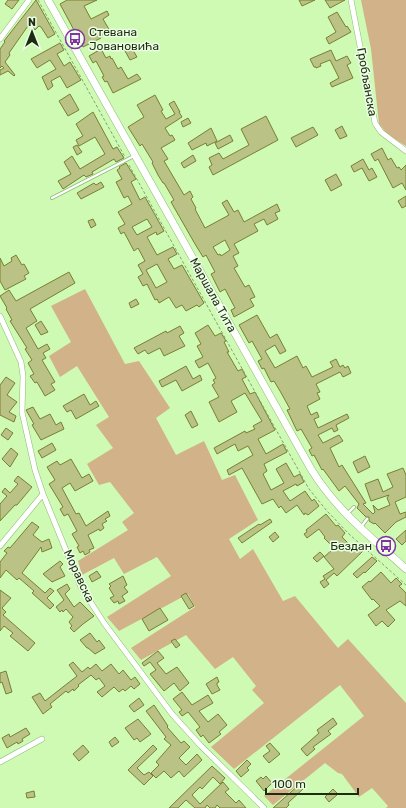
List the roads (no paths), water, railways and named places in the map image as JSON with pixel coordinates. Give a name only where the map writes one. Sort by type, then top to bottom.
[{"type":"main road","name":"Маршала Тита","points":[[48,0],[319,483],[334,502],[360,528],[406,569]]},
{"type":"street","points":[[0,39],[29,0]]},
{"type":"street","name":"Гробљанска","points":[[352,0],[375,123],[381,132],[406,151]]},
{"type":"street","name":"Моравска","points":[[0,316],[21,362],[23,376],[22,403],[25,430],[35,470],[43,494],[81,587],[104,623],[172,714],[201,746],[264,808]]},
{"type":"street","points":[[0,546],[43,494]]},
{"type":"street","points":[[0,762],[42,739]]},
{"type":"lane","points":[[52,198],[135,156]]},
{"type":"lane","points":[[347,515],[354,506]]},
{"type":"lane","points":[[360,528],[367,518]]},
{"type":"place","name":"Стевана Јовановића","points":[[75,39]]},
{"type":"place","name":"Бездан","points":[[386,546]]}]
